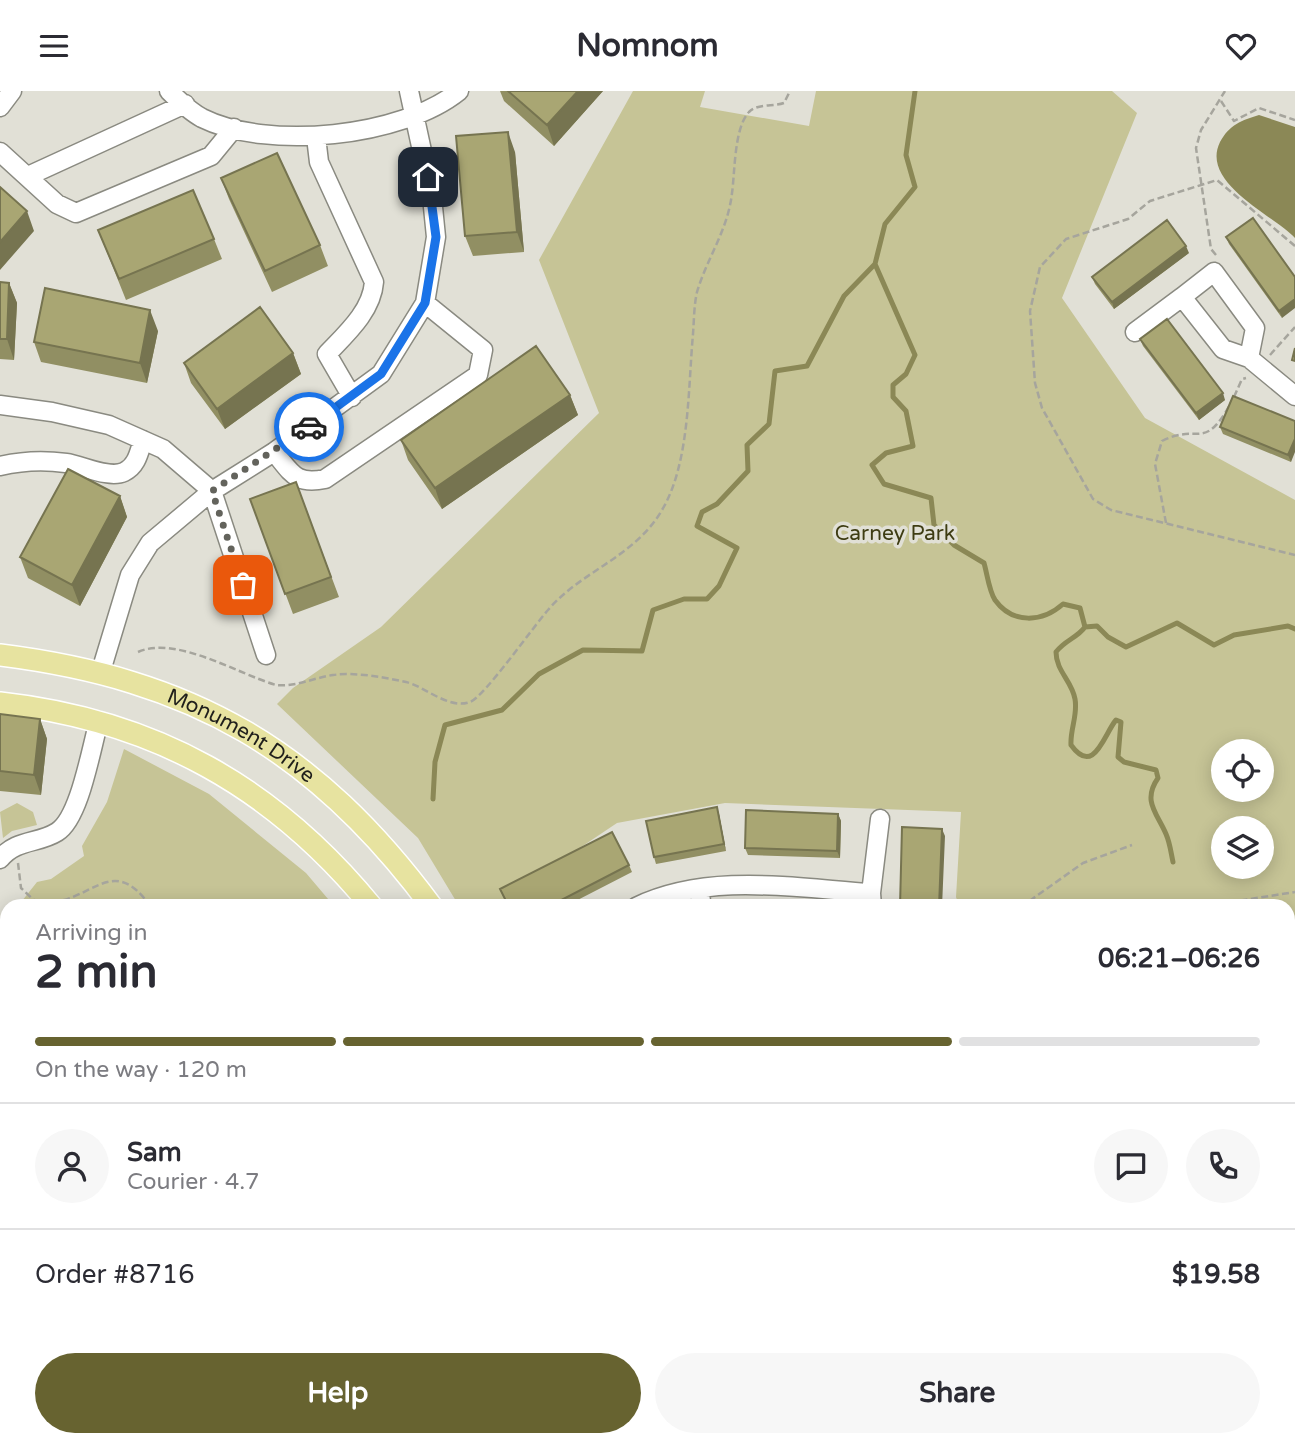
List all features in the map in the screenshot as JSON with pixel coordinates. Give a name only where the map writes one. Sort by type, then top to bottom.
[{"type":"main road","name":"Monument Drive","points":[[0,655],[101,671],[196,705],[270,746],[357,819],[394,858],[426,899]]},
{"type":"main road","name":"Monument Drive","points":[[0,703],[99,722],[178,750],[253,793],[303,832],[365,899]]},
{"type":"street","points":[[0,107],[12,91]]},
{"type":"street","points":[[169,91],[202,117],[234,128],[316,137],[375,128],[415,115],[459,91]]},
{"type":"street","points":[[101,671],[130,575],[150,543],[212,491],[274,452],[381,374],[425,303],[436,237],[432,197],[409,91]]},
{"type":"street","points":[[28,176],[184,104]]},
{"type":"street","points":[[0,152],[57,204],[76,213],[211,156],[234,128]]},
{"type":"street","points":[[316,137],[319,162],[374,282],[373,295],[355,324],[327,354],[352,397]]},
{"type":"street","points":[[1135,332],[1214,272],[1255,328],[1255,364]]},
{"type":"street","points":[[1181,297],[1223,349],[1255,364],[1295,396]]},
{"type":"street","points":[[274,452],[296,478],[307,483],[325,479],[478,375],[484,350],[425,303]]},
{"type":"street","points":[[0,405],[52,412],[109,425],[163,449],[212,491],[266,655]]},
{"type":"street","points":[[0,466],[32,462],[64,463],[109,473],[123,473],[135,464],[143,440]]},
{"type":"street","points":[[6,854],[55,834],[65,826],[78,797],[99,722]]},
{"type":"street","points":[[872,899],[880,818]]},
{"type":"street","points":[[700,898],[747,885],[864,899]]},
{"type":"path","points":[[138,652],[149,649],[194,654],[276,685],[287,686],[348,674],[409,683],[439,698],[462,703],[469,703],[478,697],[494,682],[519,644],[556,600],[635,545],[663,510],[680,464],[697,294],[724,231],[732,194],[735,152],[747,113],[754,108],[784,103],[790,91]]},
{"type":"path","points":[[1214,272],[1221,259],[1211,249],[1203,184],[1196,157],[1198,139],[1207,119],[1221,101],[1224,91]]},
{"type":"path","points":[[1221,101],[1234,121],[1259,109],[1295,120]]},
{"type":"path","points":[[1295,246],[1217,180],[1180,195],[1150,201],[1128,219],[1066,239],[1040,267],[1030,311],[1035,383],[1042,408],[1093,499],[1111,510],[1295,555]]},
{"type":"path","points":[[1166,523],[1155,464],[1162,441],[1178,433],[1201,436],[1218,426],[1242,379],[1248,378],[1255,382],[1255,364],[1267,358],[1295,327]]},
{"type":"path","points":[[1032,899],[1076,867],[1132,845]]},
{"type":"path","points":[[6,854],[19,865],[21,888],[33,899]]},
{"type":"path","points":[[73,899],[99,884],[119,880],[134,886],[145,899]]},
{"type":"path","points":[[1250,899],[1295,892]]},
{"type":"green space","name":"Carney Park","points":[[633,91],[705,91],[700,107],[809,126],[816,91],[1112,91],[1137,113],[1062,298],[1145,418],[1295,500],[1295,899],[957,899],[961,812],[725,803],[617,823],[503,899],[455,899],[418,838],[277,704],[293,688],[381,627],[599,413],[539,260]]},
{"type":"green space","points":[[124,749],[209,794],[306,873],[328,899],[24,899],[37,882],[51,879],[84,856],[82,846],[107,802]]},
{"type":"green space","points":[[17,803],[33,812],[37,825],[12,831],[3,838],[0,812]]},
{"type":"shaded area","points":[[1259,115],[1295,127],[1295,238],[1241,196],[1220,171],[1217,157],[1224,136],[1236,124]]},
{"type":"building","points":[[508,91],[578,91],[547,125]]},
{"type":"building","points":[[508,132],[517,232],[465,236],[456,136]]},
{"type":"building","points":[[277,153],[320,245],[265,271],[221,178]]},
{"type":"building","points":[[0,187],[27,211],[0,242]]},
{"type":"building","points":[[193,190],[214,239],[119,279],[98,230]]},
{"type":"building","points":[[1253,218],[1295,277],[1295,299],[1279,311],[1226,237]]},
{"type":"building","points":[[1167,220],[1186,246],[1112,302],[1092,277]]},
{"type":"building","points":[[0,282],[9,283],[7,339],[0,339]]},
{"type":"building","points":[[45,288],[150,310],[140,363],[34,342]]},
{"type":"building","points":[[260,307],[293,353],[217,409],[184,363]]},
{"type":"building","points":[[1167,319],[1223,393],[1196,413],[1140,339]]},
{"type":"building","points":[[536,346],[570,395],[435,488],[401,440]]},
{"type":"building","points":[[1233,396],[1295,421],[1295,439],[1288,455],[1220,427]]},
{"type":"building","points":[[68,469],[120,496],[72,585],[20,557]]},
{"type":"building","points":[[296,482],[331,577],[285,594],[250,499]]},
{"type":"building","points":[[0,714],[40,719],[34,775],[0,771]]},
{"type":"building","points":[[717,807],[724,844],[654,857],[646,821]]},
{"type":"building","points":[[746,810],[838,814],[837,851],[745,848]]},
{"type":"building","points":[[902,827],[942,829],[939,899],[900,899]]},
{"type":"building","points":[[612,832],[629,865],[563,899],[505,899],[500,889]]},
{"type":"waterway","points":[[433,799],[435,762],[445,725],[502,710],[539,674],[583,650],[642,651],[653,610],[684,599],[707,599],[719,586],[737,548],[697,526],[702,512],[717,504],[748,471],[747,445],[769,424],[775,371],[807,366],[844,296],[875,264],[885,224],[915,187],[906,155],[915,91]]},
{"type":"waterway","points":[[875,264],[915,355],[906,374],[893,385],[893,397],[906,411],[913,446],[886,453],[872,465],[884,484],[931,498],[934,525],[954,545],[984,563],[995,600],[1010,614],[1028,618],[1046,614],[1063,604],[1080,608],[1085,627],[1056,652],[1075,699],[1071,745],[1079,754],[1086,757],[1092,755],[1098,750],[1116,720],[1121,722],[1118,757],[1124,762],[1156,770],[1158,778],[1153,786],[1151,800],[1167,837],[1173,862]]},
{"type":"waterway","points":[[1085,627],[1097,626],[1108,637],[1126,647],[1177,623],[1214,645],[1234,635],[1288,626],[1295,629]]},
{"type":"way so far","points":[[243,585],[212,491],[309,427]]},
{"type":"route","points":[[309,427],[381,374],[425,303],[436,237],[428,177]]}]
